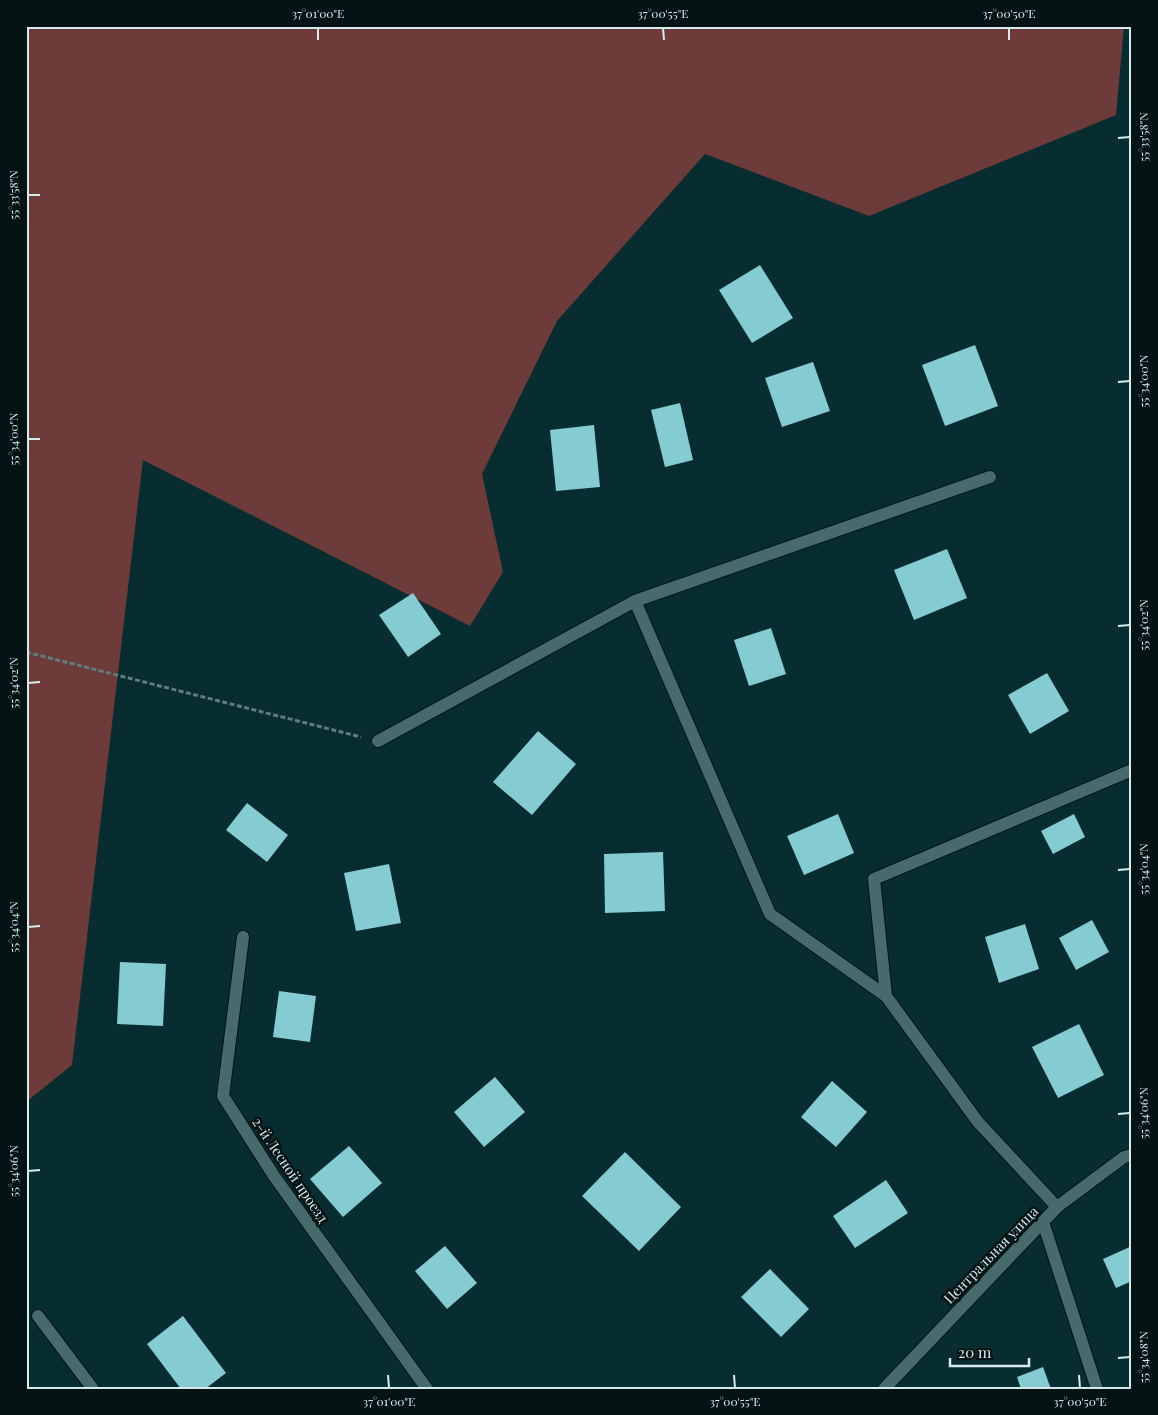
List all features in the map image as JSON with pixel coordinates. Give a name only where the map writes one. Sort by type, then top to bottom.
[{"type":"street","points":[[378,741],[634,601],[990,477]]},
{"type":"street","points":[[634,601],[770,914],[886,996],[978,1122],[1057,1207]]},
{"type":"street","points":[[886,996],[874,879],[1132,770]]},
{"type":"street","name":"2-й Лесной проезд","points":[[243,937],[222,1096],[274,1176],[427,1389]]},
{"type":"street","name":"Центральная улица","points":[[884,1389],[1057,1207],[1124,1157],[1132,1155]]},
{"type":"street","points":[[1043,1222],[1097,1389]]},
{"type":"street","points":[[38,1316],[93,1389]]},
{"type":"path","points":[[26,652],[378,741]]},
{"type":"shaded area","points":[[26,26],[1124,26],[1116,115],[869,216],[705,154],[557,321],[482,474],[503,572],[470,626],[143,460],[72,1065],[26,1102]]},
{"type":"building","points":[[760,265],[793,318],[752,343],[719,290]]},
{"type":"building","points":[[975,345],[998,406],[945,426],[922,365]]},
{"type":"building","points":[[813,362],[830,411],[782,427],[765,378]]},
{"type":"building","points":[[680,403],[693,460],[665,467],[651,410]]},
{"type":"building","points":[[594,425],[600,487],[556,491],[550,430]]},
{"type":"building","points":[[947,549],[967,598],[914,620],[894,570]]},
{"type":"building","points":[[413,593],[441,634],[408,657],[379,615]]},
{"type":"building","points":[[771,628],[786,674],[749,686],[734,640]]},
{"type":"building","points":[[1047,673],[1069,711],[1030,734],[1008,695]]},
{"type":"building","points":[[538,731],[576,764],[532,815],[493,782]]},
{"type":"building","points":[[247,803],[288,835],[267,862],[226,830]]},
{"type":"building","points":[[838,814],[854,853],[804,875],[787,836]]},
{"type":"building","points":[[1074,814],[1085,837],[1053,854],[1041,831]]},
{"type":"building","points":[[663,852],[665,911],[605,913],[604,854]]},
{"type":"building","points":[[389,864],[401,923],[356,931],[344,873]]},
{"type":"building","points":[[1092,920],[1109,952],[1076,970],[1059,938]]},
{"type":"building","points":[[1025,924],[1039,969],[999,983],[985,937]]},
{"type":"building","points":[[120,962],[166,964],[163,1026],[117,1024]]},
{"type":"building","points":[[279,991],[316,996],[310,1042],[273,1037]]},
{"type":"building","points":[[1079,1024],[1104,1075],[1058,1098],[1032,1047]]},
{"type":"building","points":[[495,1077],[525,1112],[484,1147],[454,1112]]},
{"type":"building","points":[[832,1081],[867,1112],[836,1147],[801,1117]]},
{"type":"building","points":[[349,1146],[382,1183],[343,1217],[310,1179]]},
{"type":"building","points":[[625,1152],[681,1207],[639,1251],[582,1196]]},
{"type":"building","points":[[886,1180],[908,1213],[855,1248],[833,1216]]},
{"type":"building","points":[[445,1246],[477,1283],[447,1309],[415,1271]]},
{"type":"building","points":[[1132,1246],[1132,1281],[1116,1288],[1103,1259]]},
{"type":"building","points":[[770,1269],[809,1309],[781,1337],[741,1297]]},
{"type":"building","points":[[183,1316],[226,1373],[205,1389],[181,1389],[147,1344]]},
{"type":"building","points":[[1043,1367],[1051,1389],[1021,1389],[1017,1377]]}]
